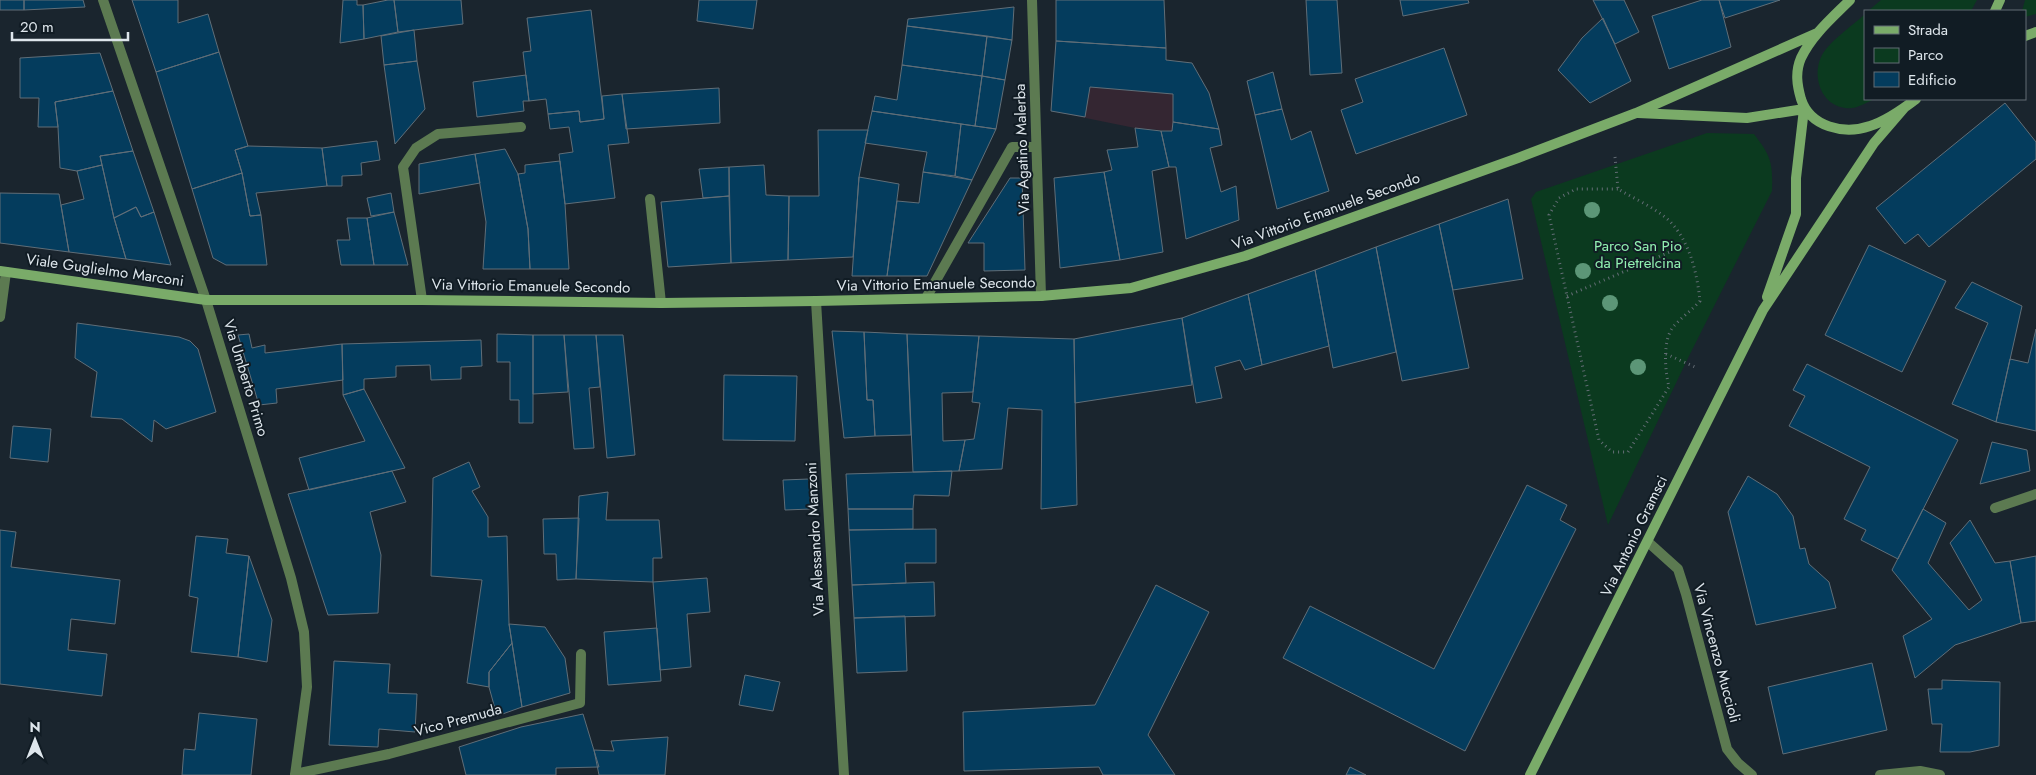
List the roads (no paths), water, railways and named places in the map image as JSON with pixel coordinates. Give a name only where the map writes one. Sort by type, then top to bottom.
[{"type":"main road","points":[[1763,310],[1796,214],[1796,178],[1804,109],[1796,81],[1801,59],[1817,33],[1850,0]]},
{"type":"main road","name":"Via Vittorio Emanuele Secondo","points":[[206,300],[661,303],[816,302],[1041,296],[1131,288],[1245,256],[1636,113],[1817,33]]},
{"type":"main road","points":[[1804,109],[1819,123],[1839,130],[1870,127],[1915,100]]},
{"type":"main road","points":[[1763,310],[1874,143],[1906,107]]},
{"type":"main road","points":[[1636,113],[1747,118],[1804,109]]},
{"type":"main road","name":"Viale Guglielmo Marconi","points":[[3,271],[206,300]]},
{"type":"main road","name":"Via Antonio Gramsci","points":[[1530,775],[1763,310]]},
{"type":"street","name":"Via Umberto Primo","points":[[103,0],[206,300],[291,578],[304,632],[308,687],[295,775]]},
{"type":"street","name":"Via Agatino Malerba","points":[[1032,0],[1041,296]]},
{"type":"street","points":[[422,300],[402,167],[416,148],[438,134],[521,127]]},
{"type":"street","points":[[926,298],[1012,147],[1036,147]]},
{"type":"street","points":[[650,199],[661,303]]},
{"type":"street","points":[[0,317],[3,271]]},
{"type":"street","name":"Via Alessandro Manzoni","points":[[816,302],[844,775]]},
{"type":"street","points":[[1995,508],[2036,494]]},
{"type":"street","name":"Via Vincenzo Muccioli","points":[[1648,542],[1678,569],[1727,749],[1738,763],[1752,775]]},
{"type":"street","name":"Vico Premuda","points":[[295,775],[389,754],[580,704],[581,654]]},
{"type":"street","points":[[1880,775],[1920,771],[1940,775]]},
{"type":"park label","name":"Parco San Pio da Pietrelcina","points":[[1638,254]]}]
